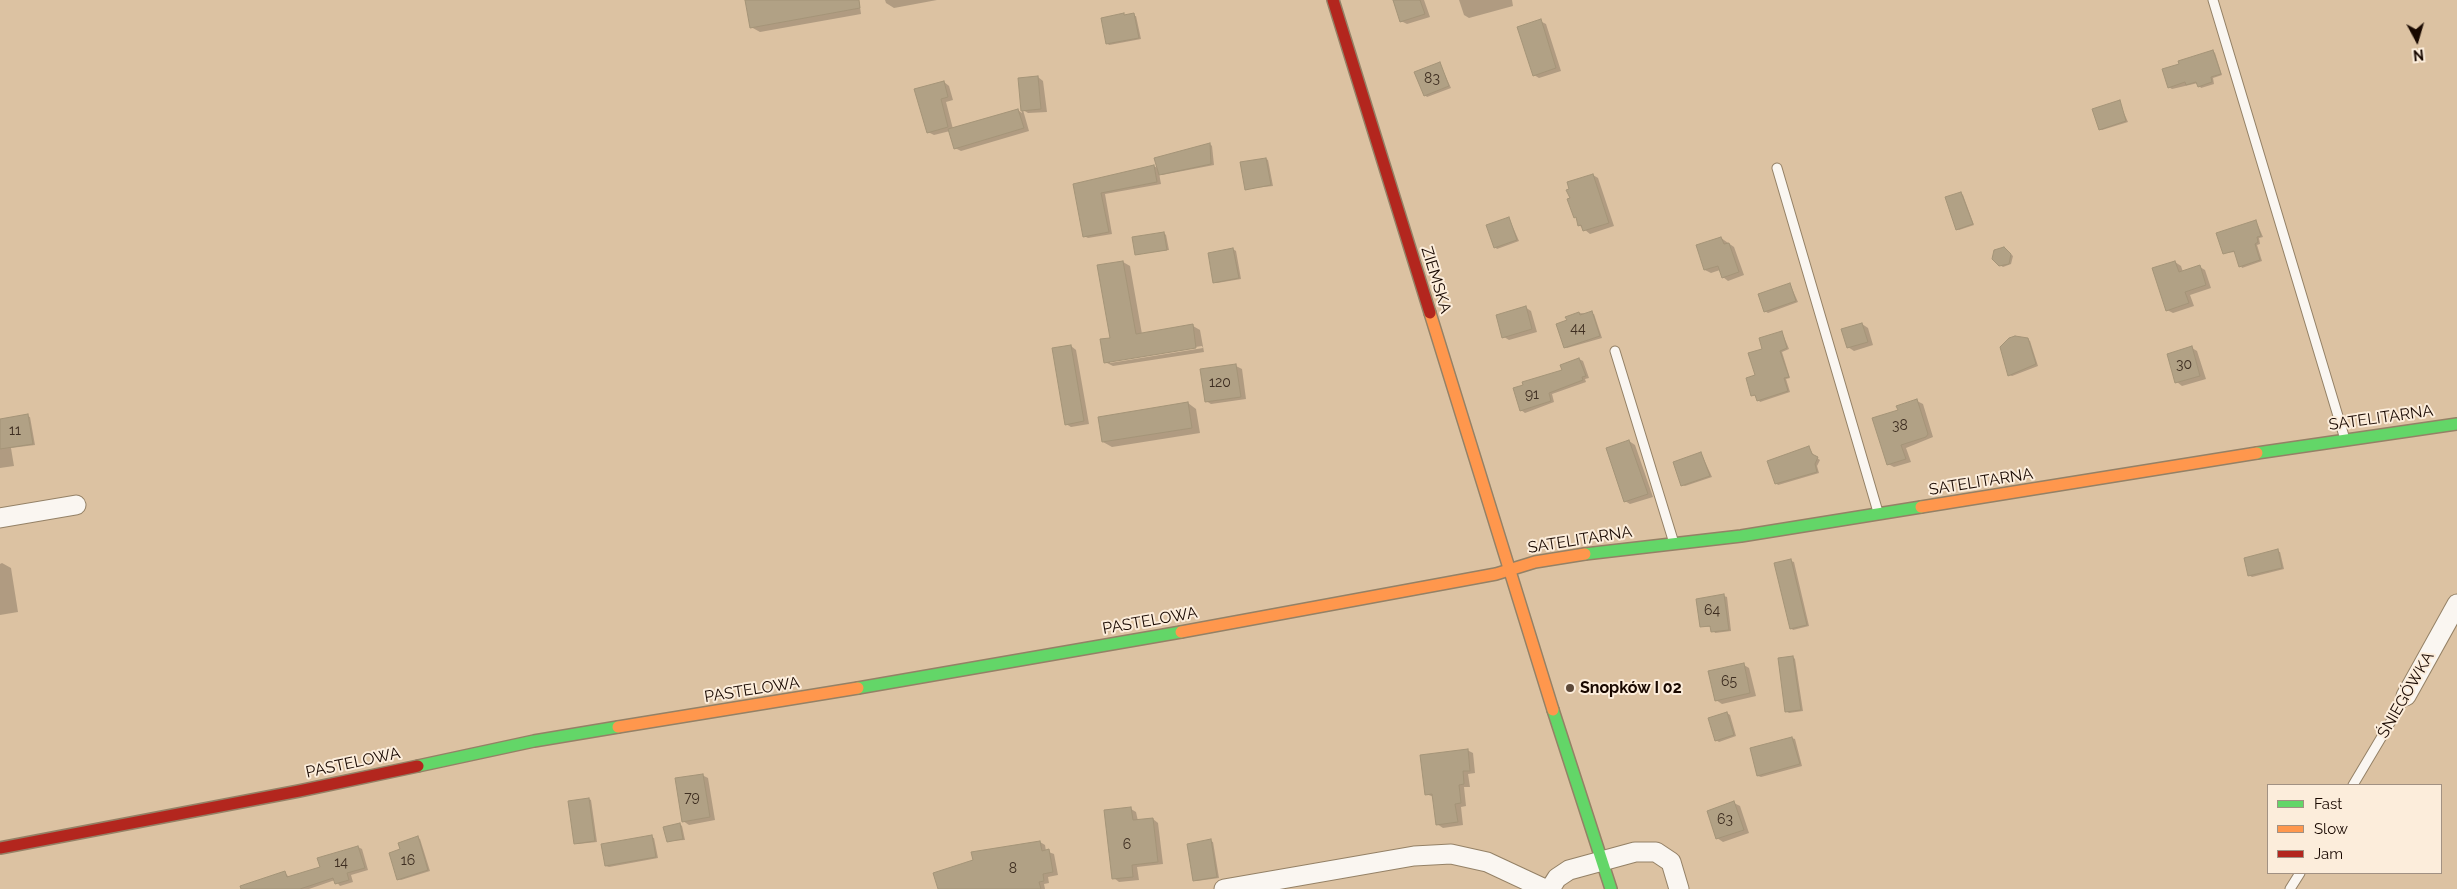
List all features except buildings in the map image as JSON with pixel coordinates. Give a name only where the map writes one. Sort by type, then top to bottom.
[{"type":"street","name":"ZIEMSKA","points":[[1333,0],[1611,889]]},
{"type":"street","name":"SATELITARNA","points":[[1510,570],[1535,562],[1741,536],[2345,439],[2457,424]]},
{"type":"street","points":[[0,518],[76,505]]},
{"type":"street","name":"PASTELOWA","points":[[0,848],[299,791],[534,741],[1021,661],[1510,570]]},
{"type":"street","name":"ŚNIEGÓWKA","points":[[2406,696],[2457,604]]},
{"type":"street","points":[[1550,889],[1557,878],[1569,870],[1635,852],[1656,852],[1671,862],[1679,889]]},
{"type":"street","points":[[1224,889],[1414,856],[1451,854],[1487,862],[1545,889]]},
{"type":"lane","points":[[2213,0],[2345,439]]},
{"type":"lane","points":[[1777,168],[1879,514]]},
{"type":"lane","points":[[1615,351],[1674,543]]},
{"type":"lane","name":"ŚNIEGÓWKA","points":[[2354,784],[2406,696]]},
{"type":"lane","points":[[2290,889],[2299,874]]},
{"type":"traffic: fast","points":[[2257,453],[2457,424]]},
{"type":"traffic: fast","points":[[1585,554],[1741,536],[1921,507]]},
{"type":"traffic: fast","points":[[858,688],[1181,632]]},
{"type":"traffic: fast","points":[[1553,710],[1611,889]]},
{"type":"traffic: fast","points":[[418,766],[534,741],[618,727]]},
{"type":"traffic: slow","points":[[1430,313],[1553,710]]},
{"type":"traffic: slow","points":[[1921,507],[2257,453]]},
{"type":"traffic: slow","points":[[1181,632],[1496,574],[1535,562],[1585,554]]},
{"type":"traffic: slow","points":[[618,727],[858,688]]},
{"type":"traffic: jam","points":[[1333,0],[1430,313]]},
{"type":"traffic: jam","points":[[0,848],[299,791],[418,766]]},
{"type":"place","name":"Snopków I 02","points":[[1570,688]]}]
